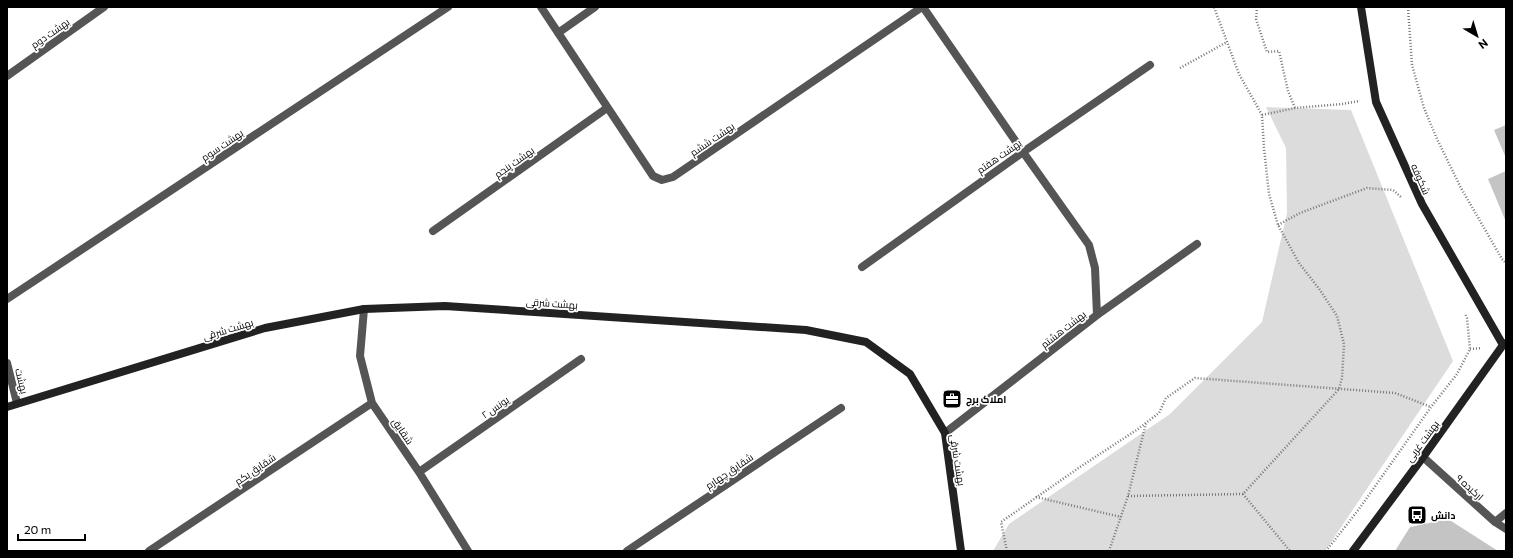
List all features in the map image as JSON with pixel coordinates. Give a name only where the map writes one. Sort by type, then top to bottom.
[{"type":"main road","name":"شکوفه","points":[[1362,7],[1376,102],[1422,204],[1504,344]]},
{"type":"main road","name":"بهشت شرقی","points":[[7,407],[264,328],[364,309],[445,306],[468,307],[806,330],[866,342],[910,374],[945,433],[961,551]]},
{"type":"main road","name":"بهشت غربی","points":[[1353,551],[1504,344]]},
{"type":"street","name":"بهشت دوم","points":[[7,76],[104,7]]},
{"type":"street","name":"بهشت سوم","points":[[7,299],[448,7]]},
{"type":"street","name":"بهشت ششم","points":[[541,7],[652,176],[662,180],[673,177],[922,7]]},
{"type":"street","points":[[558,33],[594,7]]},
{"type":"street","points":[[922,7],[1089,245],[1095,268],[1097,315]]},
{"type":"street","name":"بهشت هفتم","points":[[862,267],[1023,152],[1150,65]]},
{"type":"street","name":"بهشت پنجم","points":[[433,232],[607,108]]},
{"type":"street","name":"بهشت هشتم","points":[[945,433],[1097,315],[1197,244]]},
{"type":"street","name":"شقایق","points":[[364,309],[360,356],[372,403],[419,472],[468,551]]},
{"type":"street","name":"یونس ۲","points":[[419,472],[581,359]]},
{"type":"street","name":"بهشت","points":[[7,363],[17,403]]},
{"type":"street","name":"شقایق یکم","points":[[149,551],[372,403]]},
{"type":"street","name":"شقایق چهارم","points":[[628,551],[841,408]]},
{"type":"street","name":"ارکیده ۹","points":[[1423,457],[1495,522],[1506,529]]},
{"type":"street","points":[[1495,522],[1506,513]]},
{"type":"path","points":[[1128,496],[1243,494],[1339,389],[1342,378],[1344,344],[1337,316],[1320,290],[1299,263],[1278,225],[1269,194],[1262,115],[1239,74],[1214,7]]},
{"type":"path","points":[[1258,7],[1256,19],[1266,52],[1279,51],[1288,91],[1295,108]]},
{"type":"path","points":[[1408,7],[1412,65],[1424,108],[1437,139],[1461,188],[1502,259],[1506,263]]},
{"type":"path","points":[[1180,68],[1227,42]]},
{"type":"path","points":[[1262,115],[1295,108],[1342,104],[1362,100]]},
{"type":"path","points":[[1278,225],[1300,213],[1367,188],[1393,190],[1404,200]]},
{"type":"path","points":[[1326,551],[1359,509],[1430,406],[1457,374],[1470,349],[1467,318],[1464,311]]},
{"type":"path","points":[[1007,551],[1001,522],[1147,423],[1159,413],[1166,398],[1195,378],[1395,393],[1430,406]]},
{"type":"path","points":[[1109,551],[1128,496],[1147,423]]},
{"type":"path","points":[[1243,494],[1290,551]]},
{"type":"path","points":[[1036,497],[1121,517]]},
{"type":"shaded area","points":[[1266,107],[1351,110],[1453,361],[1325,551],[993,551],[1009,524],[1170,414],[1262,322],[1287,213],[1286,148]]},
{"type":"building","points":[[1506,125],[1506,158],[1494,130]]},
{"type":"building","points":[[1506,171],[1506,222],[1488,179]]},
{"type":"building","points":[[1448,519],[1498,551],[1395,551],[1410,527]]},
{"type":"place","name":"املاک برج","points":[[952,399]]},
{"type":"place","name":"دانش","points":[[1417,515]]}]
